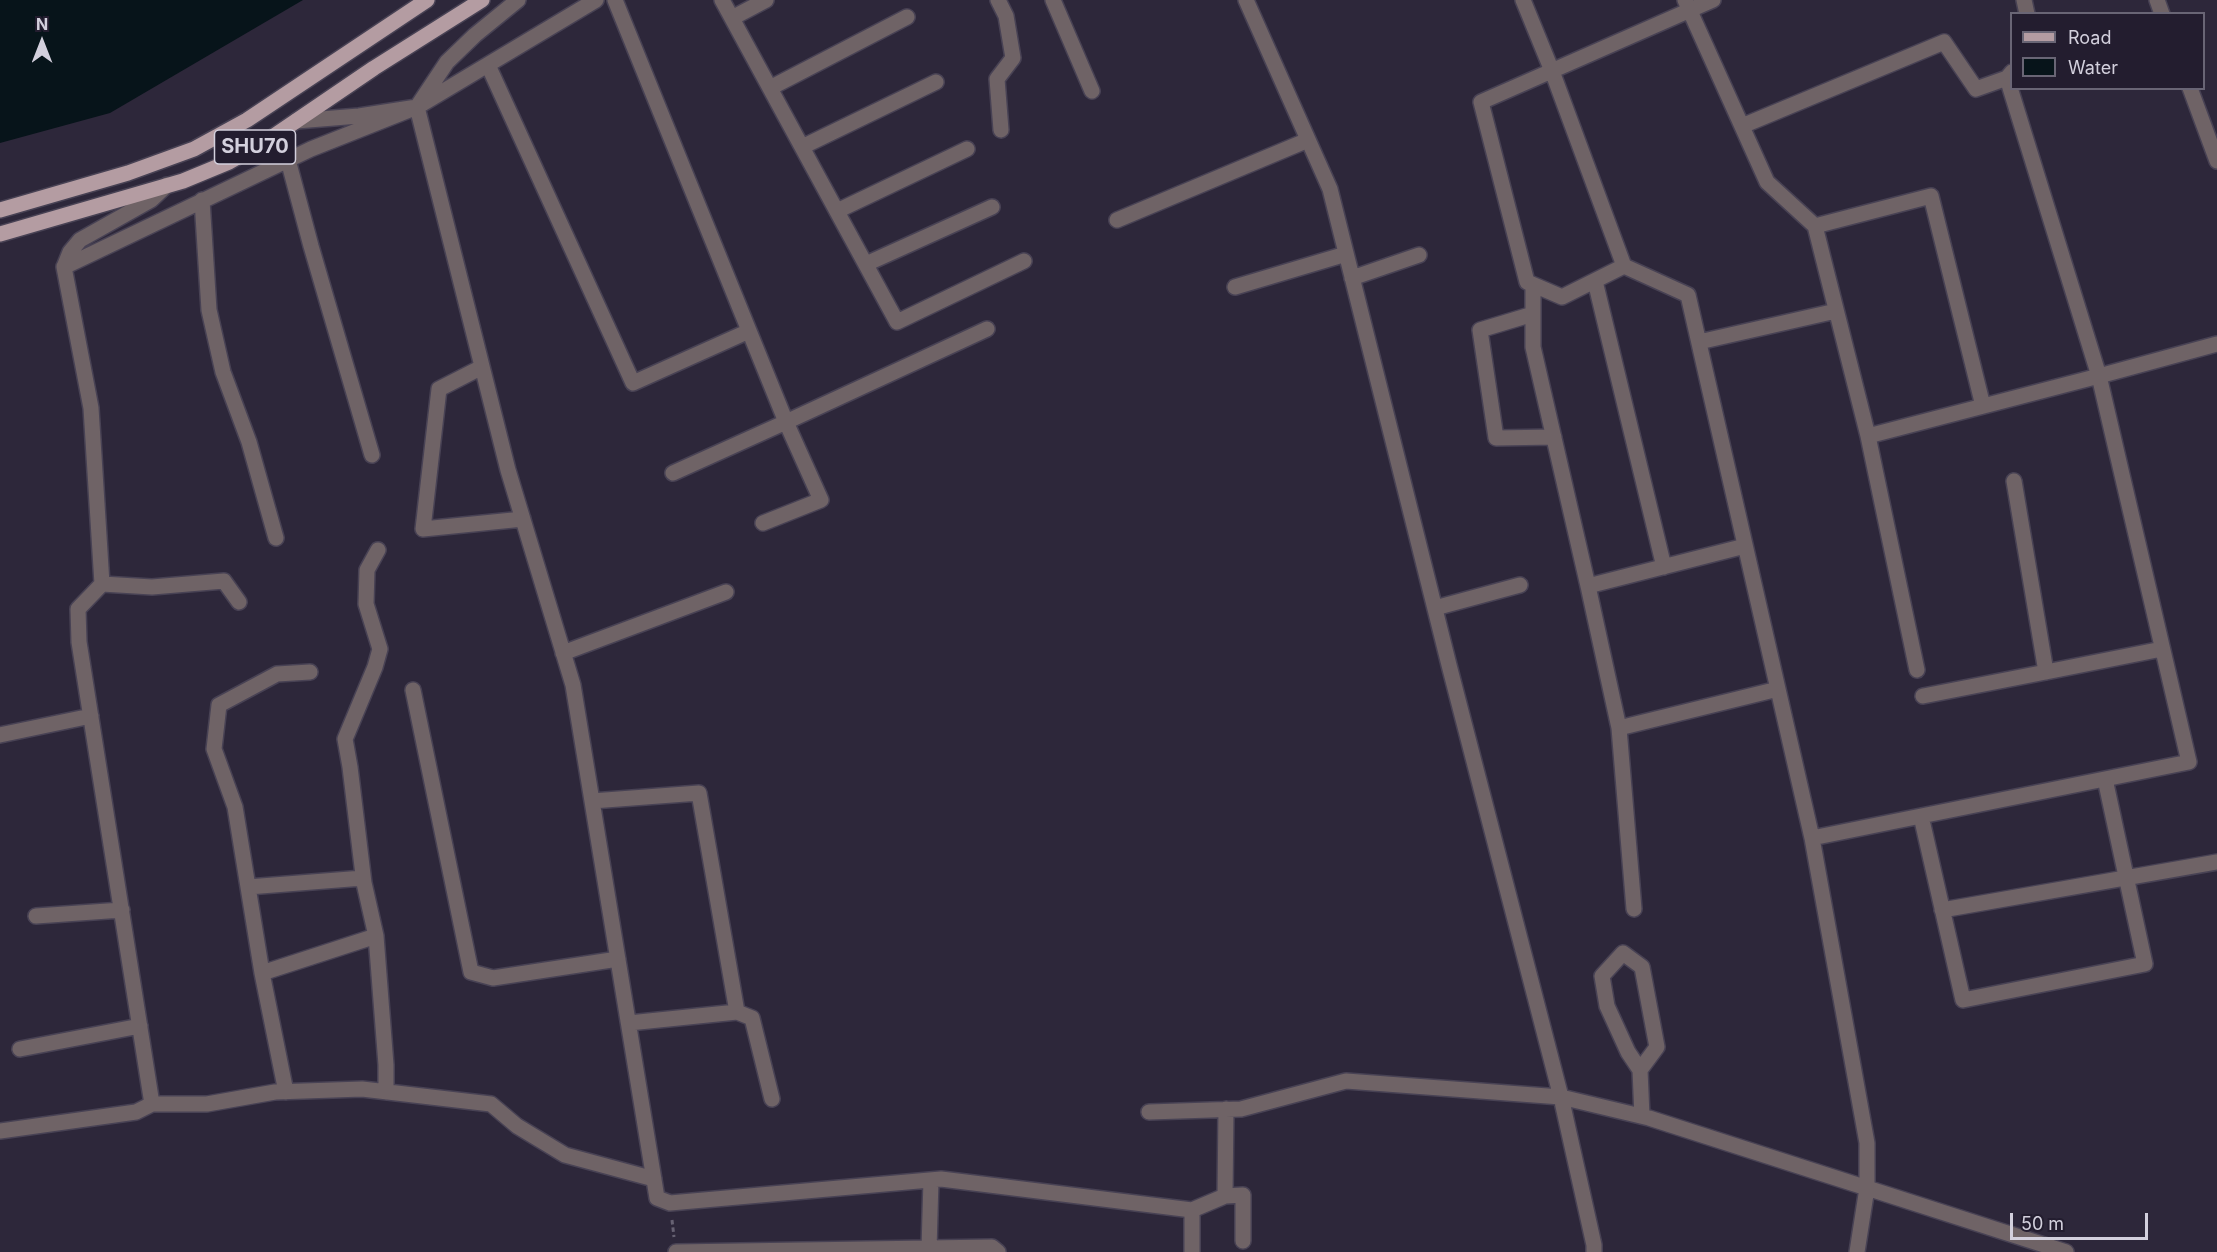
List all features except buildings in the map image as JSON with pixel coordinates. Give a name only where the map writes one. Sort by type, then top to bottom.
[{"type":"main road","name":"SHU70","points":[[0,210],[128,173],[194,149],[247,120],[427,0]]},
{"type":"main road","name":"SHU70","points":[[0,234],[190,178],[229,162],[274,136],[374,68],[482,0]]},
{"type":"main road","points":[[178,154],[190,178]]},
{"type":"street","points":[[296,121],[359,116],[417,107],[447,62],[476,34],[518,0]]},
{"type":"street","points":[[64,267],[288,160],[417,107],[597,0]]},
{"type":"street","points":[[615,0],[786,422],[821,501],[763,523]]},
{"type":"street","points":[[722,0],[897,322],[1024,261]]},
{"type":"street","points":[[732,18],[766,0]]},
{"type":"street","points":[[998,0],[1006,16],[1013,58],[997,79],[1001,130]]},
{"type":"street","points":[[1053,0],[1092,91]]},
{"type":"street","points":[[1246,0],[1330,189],[1561,1097],[1594,1252]]},
{"type":"street","points":[[1522,0],[1552,71],[1624,266],[1688,295],[1812,838],[1867,1143],[1867,1188],[1857,1252]]},
{"type":"street","points":[[1624,266],[1562,297],[1527,282],[1481,102],[1552,71],[1687,5],[1713,0]]},
{"type":"street","points":[[1687,5],[1767,182],[1815,226],[1868,436],[1917,670]]},
{"type":"street","points":[[770,88],[907,17]]},
{"type":"street","points":[[1742,126],[1944,42],[1976,89],[2009,75]]},
{"type":"street","points":[[488,65],[633,383],[749,331]]},
{"type":"street","points":[[802,147],[936,82]]},
{"type":"street","points":[[1812,838],[2189,762],[2099,376],[2013,90]]},
{"type":"street","points":[[2191,90],[2217,161]]},
{"type":"street","points":[[417,107],[508,470],[573,685],[657,1198],[670,1203],[941,1179],[1192,1210],[1225,1196],[1243,1195],[1243,1241]]},
{"type":"street","points":[[1117,220],[1308,140]]},
{"type":"street","points":[[837,211],[967,149]]},
{"type":"street","points":[[288,160],[372,454]]},
{"type":"street","points":[[102,585],[92,408],[64,267],[70,252],[80,240],[151,200],[167,185]]},
{"type":"street","points":[[1815,226],[1931,196],[1983,406]]},
{"type":"street","points":[[202,200],[209,310],[223,372],[249,442],[276,538]]},
{"type":"street","points":[[866,264],[992,207]]},
{"type":"street","points":[[1234,287],[1346,254]]},
{"type":"street","points":[[1352,278],[1419,255]]},
{"type":"street","points":[[1595,281],[1664,567]]},
{"type":"street","points":[[1533,285],[1533,347],[1618,728],[1634,909]]},
{"type":"street","points":[[1699,342],[1836,310]]},
{"type":"street","points":[[1533,314],[1480,330],[1496,438],[1554,437]]},
{"type":"street","points":[[673,473],[987,329]]},
{"type":"street","points":[[1868,436],[2217,344]]},
{"type":"street","points":[[482,367],[439,389],[423,529],[523,519]]},
{"type":"street","points":[[2014,481],[2046,672]]},
{"type":"street","points":[[1588,586],[1745,546]]},
{"type":"street","points":[[378,550],[367,570],[366,604],[380,649],[375,667],[345,739],[363,878],[376,936],[386,1092]]},
{"type":"street","points":[[152,1104],[91,716],[80,642],[78,609],[102,585],[152,587],[224,580],[239,602]]},
{"type":"street","points":[[1435,608],[1521,585]]},
{"type":"street","points":[[563,653],[726,592]]},
{"type":"street","points":[[1923,696],[2162,649]]},
{"type":"street","points":[[286,1092],[262,974],[235,807],[214,749],[219,705],[277,674],[310,672]]},
{"type":"street","points":[[1618,728],[1778,689]]},
{"type":"street","points":[[413,690],[471,972],[493,978],[618,959]]},
{"type":"street","points":[[0,735],[91,716]]},
{"type":"street","points":[[1921,816],[1963,1000],[2145,964],[2104,779]]},
{"type":"street","points":[[592,801],[699,793],[737,1012]]},
{"type":"street","points":[[1942,910],[2217,862]]},
{"type":"street","points":[[248,887],[363,878]]},
{"type":"street","points":[[36,916],[122,910]]},
{"type":"street","points":[[262,974],[376,936]]},
{"type":"street","points":[[1640,1070],[1657,1047],[1642,967],[1623,953],[1602,976],[1607,1006],[1628,1052],[1640,1070],[1642,1116]]},
{"type":"street","points":[[628,1023],[737,1012],[752,1018],[772,1099]]},
{"type":"street","points":[[20,1049],[140,1026]]},
{"type":"street","points":[[1149,1112],[1241,1109],[1346,1081],[1561,1097],[1642,1116],[2066,1252]]},
{"type":"street","points":[[0,1131],[136,1112],[152,1104],[207,1104],[286,1092],[362,1089],[491,1104],[517,1126],[565,1155],[654,1179]]},
{"type":"street","points":[[1225,1196],[1226,1109]]},
{"type":"street","points":[[929,1249],[931,1180]]},
{"type":"street","points":[[1192,1210],[1192,1252]]},
{"type":"street","points":[[676,1252],[992,1247],[998,1252]]},
{"type":"path","points":[[670,1203],[676,1252]]},
{"type":"water","points":[[0,0],[303,0],[110,113],[0,143]]}]
